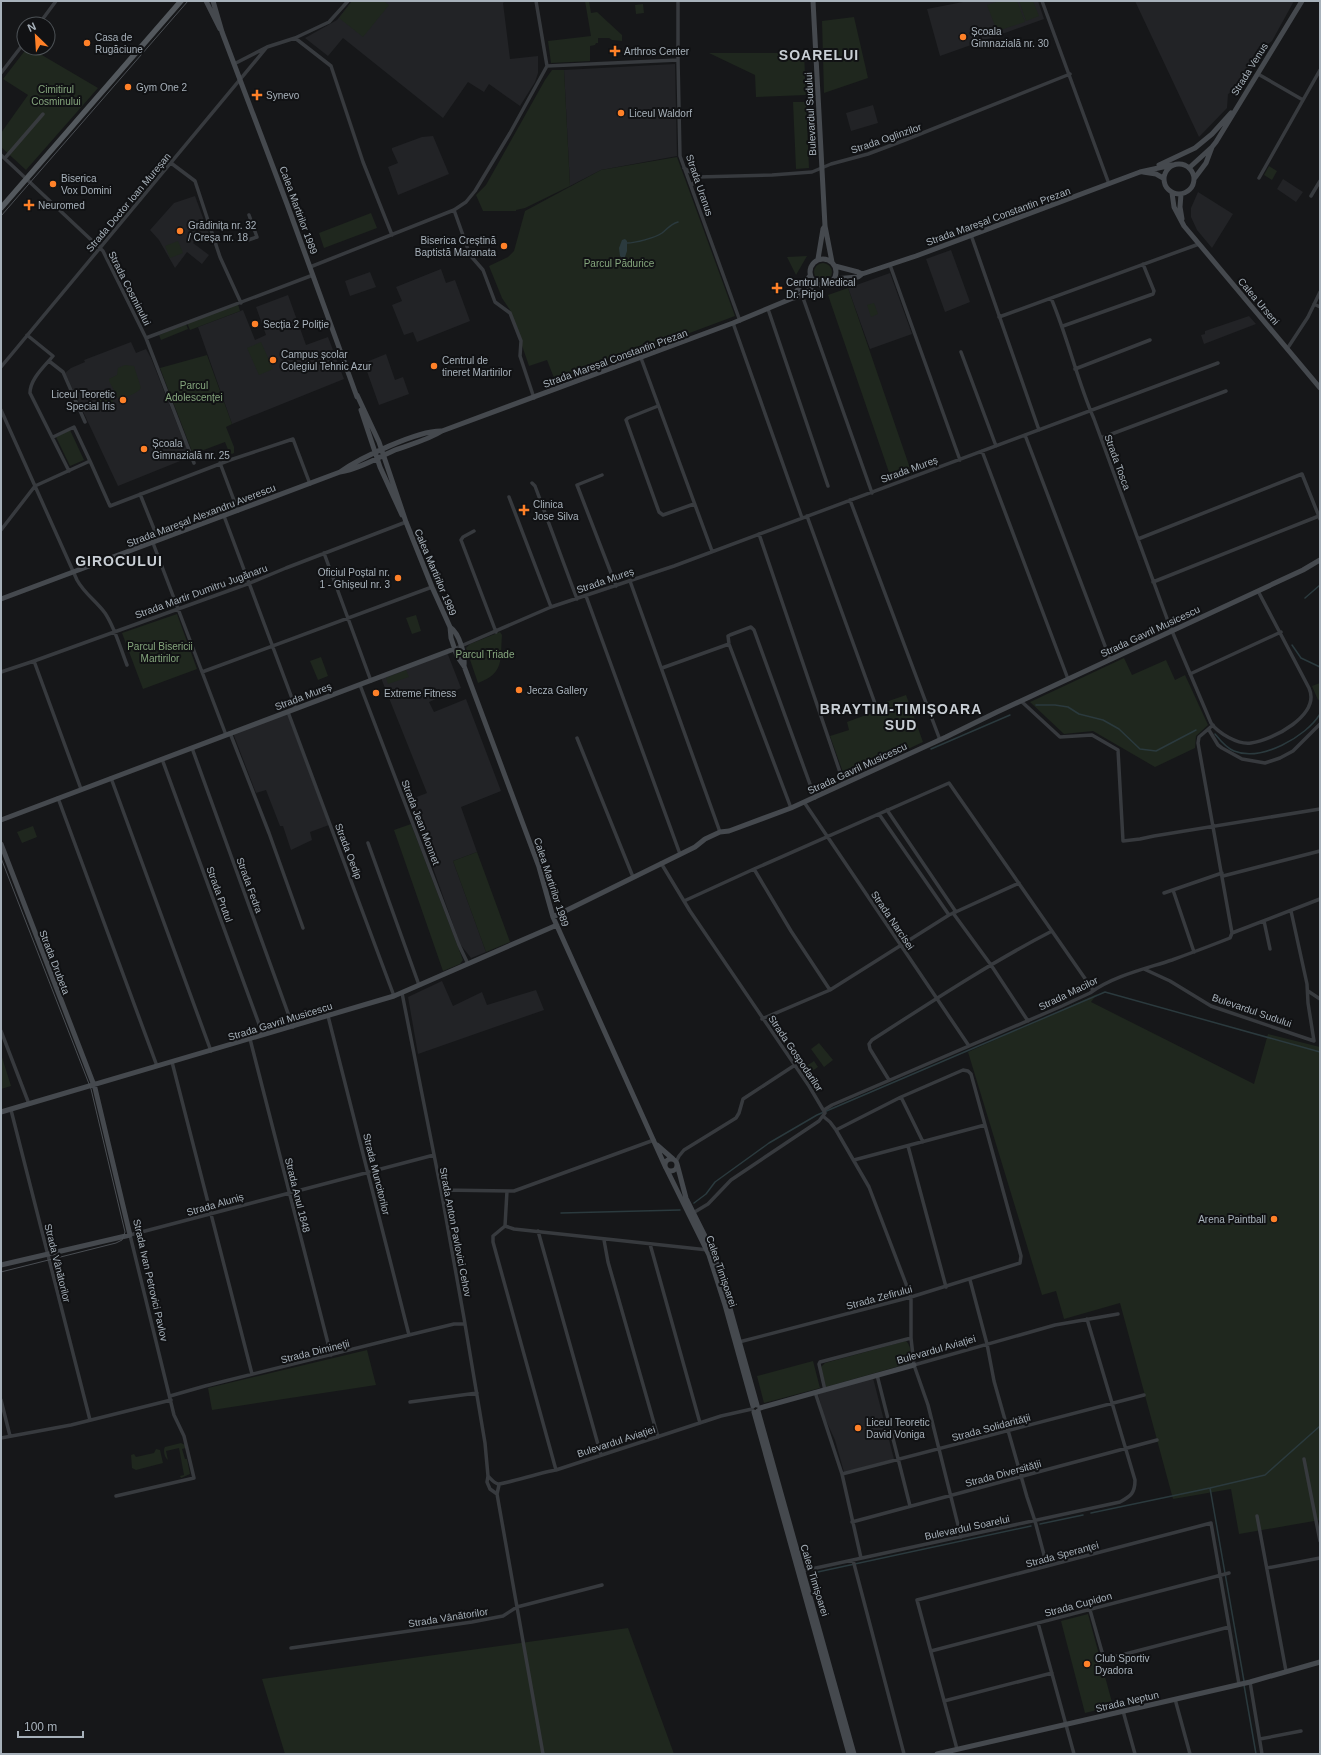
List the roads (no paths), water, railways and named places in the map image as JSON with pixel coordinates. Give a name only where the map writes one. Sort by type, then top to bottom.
[{"type":"main road","points":[[1,208],[181,1]]},
{"type":"main road","name":"Calea Martirilor 1989","points":[[206,1],[222,32]]},
{"type":"main road","name":"Calea Martirilor 1989","points":[[213,1],[222,32],[313,275],[376,456],[406,522],[432,587],[450,627],[457,636],[463,653],[464,666]]},
{"type":"main road","name":"Bulevardul Sudului","points":[[813,1],[825,226],[833,264]]},
{"type":"main road","name":"Strada Venus","points":[[1194,179],[1206,163],[1212,147],[1302,1]]},
{"type":"main road","points":[[1142,172],[1195,148],[1212,134],[1237,106]]},
{"type":"main road","name":"Strada Venus","points":[[1189,168],[1212,147]]},
{"type":"main road","points":[[1181,164],[1189,168],[1194,179],[1191,188],[1181,194],[1172,193],[1166,188],[1163,178],[1168,168],[1172,165],[1181,164]]},
{"type":"main road","name":"Strada Mareșal Constantin Prezan","points":[[834,279],[858,277],[862,274],[971,236],[1142,172],[1172,165]]},
{"type":"main road","points":[[1142,172],[1152,173],[1163,178]]},
{"type":"main road","name":"Calea Urseni","points":[[1172,193],[1174,207],[1184,226],[1320,388]]},
{"type":"main road","name":"Calea Urseni","points":[[1181,194],[1180,207],[1184,226]]},
{"type":"main road","name":"Bulevardul Sudului","points":[[818,259],[825,226]]},
{"type":"main road","points":[[833,264],[836,270],[834,279],[828,284],[817,284],[810,276],[810,268],[818,259],[826,259],[833,264],[862,274]]},
{"type":"main road","points":[[793,298],[795,293],[810,276]]},
{"type":"main road","name":"Strada Mareșal Constantin Prezan","points":[[376,456],[435,436],[442,431],[733,323],[802,295],[817,284]]},
{"type":"main road","name":"Calea Martirilor 1989","points":[[356,395],[383,453],[406,522]]},
{"type":"main road","name":"Strada Mareșal Alexandru Averescu","points":[[1,599],[310,484],[376,456]]},
{"type":"main road","name":"Strada Gavril Musicescu","points":[[553,916],[680,854],[720,832],[729,831],[815,798],[1171,630],[1258,591],[1320,560]]},
{"type":"main road","name":"Calea Martirilor 1989","points":[[450,627],[454,650],[464,666],[539,867],[557,926],[665,1167],[691,1214]]},
{"type":"main road","name":"Strada Mureș","points":[[1,820],[454,650]]},
{"type":"main road","name":"Strada Drubeta","points":[[1,844],[94,1085]]},
{"type":"main road","name":"Strada Gavril Musicescu","points":[[1,1112],[394,996],[557,926]]},
{"type":"main road","name":"Strada Ivan Petrovici Pavlov","points":[[94,1085],[130,1235]]},
{"type":"main road","name":"Calea Martirilor 1989","points":[[654,1141],[675,1162]]},
{"type":"main road","points":[[675,1162],[676,1168],[668,1170],[665,1167],[666,1161],[669,1159],[675,1162],[691,1214]]},
{"type":"main road","name":"Calea Timișoarei","points":[[691,1214],[708,1250],[723,1298],[756,1408],[854,1754]]},
{"type":"main road","name":"Calea Timișoarei","points":[[691,1214],[715,1258],[739,1342],[849,1754]]},
{"type":"main road","name":"Strada Aluniș","points":[[1,1265],[130,1235]]},
{"type":"main road","name":"Bulevardul Aviației","points":[[756,1408],[914,1365]]},
{"type":"main road","name":"Strada Neptun","points":[[937,1754],[1244,1683],[1320,1662]]},
{"type":"street","points":[[45,16],[56,1]]},
{"type":"street","points":[[234,64],[267,47],[296,38],[332,20],[348,1]]},
{"type":"street","points":[[310,268],[454,210],[466,202],[475,191],[510,133],[547,66],[536,1]]},
{"type":"street","name":"Strada Uranus","points":[[678,1],[680,156],[740,320]]},
{"type":"street","points":[[1042,1],[1109,184]]},
{"type":"street","points":[[296,38],[331,66],[363,162],[392,235]]},
{"type":"street","name":"Strada Doctor Ioan Mureșan","points":[[1,367],[267,47]]},
{"type":"street","points":[[1,73],[16,53]]},
{"type":"street","points":[[547,66],[678,60]]},
{"type":"street","points":[[1259,178],[1320,71]]},
{"type":"street","name":"Strada Oglinzilor","points":[[698,177],[772,175],[812,172],[831,164],[868,154],[943,126],[1070,74]]},
{"type":"street","points":[[1258,74],[1303,100]]},
{"type":"street","points":[[5,158],[43,114]]},
{"type":"street","name":"Strada Cosminului","points":[[1,155],[53,202],[100,248],[146,338],[194,463]]},
{"type":"street","points":[[171,163],[195,181],[220,257],[241,302]]},
{"type":"street","points":[[684,168],[698,177],[691,186]]},
{"type":"street","points":[[1311,196],[1320,181]]},
{"type":"street","points":[[454,210],[470,255],[483,270],[495,302],[510,313],[521,341],[520,356],[534,398]]},
{"type":"street","points":[[248,240],[257,237],[249,215]]},
{"type":"street","points":[[971,236],[1039,430]]},
{"type":"street","points":[[999,317],[1199,244]]},
{"type":"street","points":[[1063,326],[1153,294],[1154,290],[1143,264]]},
{"type":"street","points":[[890,265],[960,460]]},
{"type":"street","points":[[146,338],[313,275]]},
{"type":"street","points":[[1287,349],[1301,329],[1320,292]]},
{"type":"street","points":[[802,295],[872,493]]},
{"type":"street","name":"Strada Tosca","points":[[1051,298],[1063,326],[1075,369],[1153,582],[1171,630],[1190,674]]},
{"type":"street","points":[[1314,304],[1320,307]]},
{"type":"street","points":[[768,309],[828,486]]},
{"type":"street","points":[[733,323],[802,518]]},
{"type":"street","points":[[27,335],[53,356],[30,387],[30,393],[69,470]]},
{"type":"street","points":[[1075,369],[1150,340]]},
{"type":"street","points":[[961,352],[996,446]]},
{"type":"street","points":[[641,358],[712,551]]},
{"type":"street","points":[[49,361],[63,372],[85,422]]},
{"type":"street","name":"Strada Mureș","points":[[454,650],[551,607],[616,586],[872,493],[1218,363]]},
{"type":"street","points":[[1101,438],[1226,391]]},
{"type":"street","points":[[658,406],[626,420],[656,504],[660,514],[694,504]]},
{"type":"street","points":[[1,410],[74,573],[81,587],[106,614],[127,664]]},
{"type":"street","points":[[53,437],[74,427],[110,506],[220,463],[293,439],[310,484]]},
{"type":"street","points":[[1025,435],[1110,659]]},
{"type":"street","points":[[982,451],[1068,679]]},
{"type":"street","points":[[1,530],[35,486],[90,461]]},
{"type":"street","points":[[220,463],[238,511]]},
{"type":"street","points":[[1138,539],[1302,474],[1319,517],[1153,582]]},
{"type":"street","points":[[602,475],[577,486],[616,586]]},
{"type":"street","points":[[532,483],[535,486],[577,599]]},
{"type":"street","points":[[140,494],[156,534]]},
{"type":"street","points":[[509,497],[551,607]]},
{"type":"street","points":[[850,500],[940,740]]},
{"type":"street","points":[[224,516],[296,709]]},
{"type":"street","points":[[807,516],[877,709]]},
{"type":"street","name":"Strada Martir Dumitru Jugănaru","points":[[1,672],[34,662],[250,583],[406,522]]},
{"type":"street","points":[[474,531],[463,537],[461,540],[496,632]]},
{"type":"street","points":[[759,534],[844,784]]},
{"type":"street","points":[[153,543],[202,672],[266,826],[302,928]]},
{"type":"street","points":[[324,553],[349,617],[371,680]]},
{"type":"street","points":[[630,581],[720,832]]},
{"type":"street","points":[[202,672],[432,587]]},
{"type":"street","points":[[1258,591],[1281,632],[1312,693],[1312,698],[1309,707],[1296,722],[1283,731],[1251,743],[1230,738],[1213,725],[1190,674],[1281,632]]},
{"type":"street","points":[[586,596],[680,854]]},
{"type":"street","points":[[791,808],[727,639],[730,635],[753,628],[815,798]]},
{"type":"street","points":[[662,668],[729,644]]},
{"type":"street","points":[[34,662],[81,790]]},
{"type":"street","name":"Strada Jean Monnet","points":[[360,685],[458,945],[468,964]]},
{"type":"street","points":[[1021,701],[1060,737],[1092,735],[1118,750],[1123,840],[1140,839],[1320,809]]},
{"type":"street","name":"Strada Oedip","points":[[288,712],[394,996]]},
{"type":"street","points":[[1209,730],[1218,745],[1222,748],[1242,759],[1265,763],[1280,758],[1292,751],[1320,724]]},
{"type":"street","points":[[1213,725],[1199,737],[1198,743],[1232,933]]},
{"type":"street","points":[[577,738],[633,877]]},
{"type":"street","name":"Strada Fedra","points":[[192,748],[293,1027]]},
{"type":"street","name":"Strada Prutul","points":[[162,759],[264,1035]]},
{"type":"street","points":[[111,778],[211,1051]]},
{"type":"street","points":[[684,901],[827,836],[949,783],[1093,990]]},
{"type":"street","points":[[58,798],[157,1066]]},
{"type":"street","name":"Strada Narcisei","points":[[804,802],[969,1046]]},
{"type":"street","points":[[887,810],[952,913]]},
{"type":"street","points":[[879,814],[991,966],[1028,1021]]},
{"type":"street","points":[[368,843],[419,985]]},
{"type":"street","points":[[1164,892],[1222,875],[1320,851]]},
{"type":"street","name":"Strada Gospodarilor","points":[[661,863],[684,901],[762,1019],[795,1065],[854,1160],[875,1202],[911,1297]]},
{"type":"street","points":[[754,869],[791,931],[830,990]]},
{"type":"street","points":[[762,1019],[830,990],[952,913],[1019,883]]},
{"type":"street","points":[[1173,890],[1194,952]]},
{"type":"street","name":"Strada Macilor","points":[[824,1113],[832,1105],[1028,1021],[1090,993],[1093,990],[1144,969],[1230,938],[1232,933],[1320,899]]},
{"type":"street","points":[[1291,911],[1308,991],[1320,999]]},
{"type":"street","points":[[1264,921],[1270,950]]},
{"type":"street","points":[[889,1080],[870,1049],[869,1044],[872,1040],[937,998],[1052,931]]},
{"type":"street","name":"Bulevardul Sudului","points":[[1144,969],[1170,981],[1212,1006],[1314,1040],[1308,1003],[1308,991]]},
{"type":"street","name":"Strada Anton Pavlovici Cehov","points":[[402,993],[442,1190],[477,1393],[488,1486],[497,1494]]},
{"type":"street","name":"Strada Muncitorilor","points":[[328,1016],[369,1172],[409,1335]]},
{"type":"street","points":[[1,1031],[29,1104]]},
{"type":"street","name":"Strada Anul 1848","points":[[250,1039],[331,1355]]},
{"type":"street","points":[[172,1062],[252,1374]]},
{"type":"street","points":[[675,1162],[684,1150],[736,1118],[743,1099],[795,1065]]},
{"type":"street","points":[[836,1130],[901,1097],[963,1070],[968,1070],[971,1074],[985,1126],[854,1160]]},
{"type":"street","points":[[901,1097],[923,1142]]},
{"type":"street","name":"Strada Vânătorilor","points":[[11,1110],[90,1420]]},
{"type":"street","points":[[691,1214],[708,1204],[731,1180],[824,1113]]},
{"type":"street","name":"Strada Zefirului","points":[[739,1342],[911,1297],[1020,1264],[1021,1256],[985,1126]]},
{"type":"street","points":[[442,1190],[514,1191],[654,1141]]},
{"type":"street","points":[[908,1146],[946,1287]]},
{"type":"street","name":"Strada Aluniș","points":[[130,1235],[211,1215],[434,1155]]},
{"type":"street","points":[[507,1191],[505,1226],[493,1236],[493,1242],[556,1470]]},
{"type":"street","points":[[505,1226],[514,1229],[604,1240],[708,1250]]},
{"type":"street","points":[[538,1231],[601,1455]]},
{"type":"street","name":"Strada Ivan Petrovici Pavlov","points":[[116,1496],[194,1478],[184,1436],[174,1415],[130,1235]]},
{"type":"street","points":[[604,1240],[608,1262],[658,1437]]},
{"type":"street","points":[[650,1244],[700,1423]]},
{"type":"street","points":[[970,1280],[987,1344],[994,1381],[1047,1566]]},
{"type":"street","points":[[911,1297],[911,1338],[914,1365],[928,1405],[962,1536]]},
{"type":"street","name":"Bulevardul Aviației","points":[[914,1365],[1055,1325],[1118,1314]]},
{"type":"street","points":[[1087,1319],[1125,1449]]},
{"type":"street","name":"Strada Dimineții","points":[[1,1438],[90,1420],[252,1374],[454,1324],[464,1324]]},
{"type":"street","points":[[824,1390],[819,1364],[820,1362],[911,1338]]},
{"type":"street","points":[[877,1375],[910,1506]]},
{"type":"street","points":[[815,1392],[821,1417],[842,1474],[861,1558]]},
{"type":"street","points":[[410,1402],[477,1393]]},
{"type":"street","name":"Strada Solidarității","points":[[842,1474],[939,1450],[1144,1395]]},
{"type":"street","points":[[1,1400],[10,1436]]},
{"type":"street","name":"Bulevardul Aviației","points":[[499,1485],[543,1472],[556,1470],[700,1423],[756,1408]]},
{"type":"street","name":"Strada Diversității","points":[[852,1522],[1157,1440]]},
{"type":"street","name":"Bulevardul Soarelui","points":[[802,1571],[1120,1502],[1133,1494],[1135,1489],[1135,1480],[1125,1449]]},
{"type":"street","points":[[1304,1459],[1320,1541]]},
{"type":"street","points":[[488,1476],[499,1485],[497,1494],[543,1754]]},
{"type":"street","points":[[1257,1516],[1286,1671]]},
{"type":"street","name":"Strada Speranței","points":[[931,1651],[918,1600],[1210,1523],[1221,1575]]},
{"type":"street","points":[[1267,1568],[1320,1558]]},
{"type":"street","points":[[853,1560],[904,1754]]},
{"type":"street","name":"Strada Cupidon","points":[[931,1651],[1228,1573]]},
{"type":"street","points":[[1221,1575],[1229,1627],[1260,1739],[1262,1754]]},
{"type":"street","name":"Strada Vânătorilor","points":[[291,1648],[472,1622],[503,1616],[517,1607],[602,1585]]},
{"type":"street","points":[[1090,1610],[1105,1658],[1122,1656],[1229,1627]]},
{"type":"street","points":[[1038,1623],[1074,1754]]},
{"type":"street","points":[[931,1651],[956,1750]]},
{"type":"street","points":[[944,1701],[1052,1673]]},
{"type":"street","points":[[1175,1699],[1190,1754]]},
{"type":"street","points":[[1123,1711],[1135,1754]]},
{"type":"street","points":[[1260,1739],[1301,1731]]},
{"type":"waterway","points":[[627,243],[655,237],[671,225],[678,222]]},
{"type":"waterway","points":[[1305,598],[1320,585]]},
{"type":"waterway","points":[[1292,645],[1301,658],[1320,667]]},
{"type":"waterway","points":[[1036,705],[1068,707],[1079,714],[1103,720],[1119,729],[1140,749],[1156,751],[1196,730]]},
{"type":"waterway","points":[[1215,734],[1231,750],[1245,754],[1257,753],[1269,750],[1294,739],[1313,723],[1320,714]]},
{"type":"waterway","points":[[931,749],[1010,715]]},
{"type":"waterway","points":[[694,1203],[706,1194],[715,1182],[769,1143],[817,1115],[1105,992],[1320,1052]]},
{"type":"waterway","points":[[561,1213],[680,1210]]},
{"type":"waterway","points":[[1091,1513],[1265,1475],[1320,1426]]},
{"type":"waterway","points":[[1210,1488],[1244,1681]]},
{"type":"waterway","points":[[1040,1524],[1083,1515]]},
{"type":"waterway","points":[[813,1573],[1031,1526]]},
{"type":"waterway","points":[[1244,1685],[1256,1754]]},
{"type":"tram line","points":[[1,216],[188,1]]},
{"type":"tram line","points":[[1,858],[91,1089],[125,1232],[122,1240],[116,1243],[1,1272]]},
{"type":"place","name":"Școala Gimnazială nr. 30","points":[[963,37]]},
{"type":"place","name":"Casa de Rugăciune","points":[[87,43]]},
{"type":"place","name":"Arthros Center","points":[[615,51]]},
{"type":"place","name":"Gym One 2","points":[[128,87]]},
{"type":"place","name":"Synevo","points":[[257,95]]},
{"type":"place","name":"Liceul Waldorf","points":[[621,113]]},
{"type":"place","name":"Biserica Vox Domini","points":[[53,184]]},
{"type":"place","name":"Neuromed","points":[[29,205]]},
{"type":"place","name":"Grădinița nr. 32 / Creșa nr. 18","points":[[180,231]]},
{"type":"place","name":"Biserica Creștină Baptistă Maranata","points":[[504,246]]},
{"type":"place","name":"Centrul Medical Dr. Pirjol","points":[[777,288]]},
{"type":"place","name":"Secția 2 Poliție","points":[[255,324]]},
{"type":"place","name":"Campus școlar Colegiul Tehnic Azur","points":[[273,360]]},
{"type":"place","name":"Centrul de tineret Martirilor","points":[[434,366]]},
{"type":"place","name":"Liceul Teoretic Special Iris","points":[[123,400]]},
{"type":"place","name":"Școala Gimnazială nr. 25","points":[[144,449]]},
{"type":"place","name":"Clinica Jose Silva","points":[[524,510]]},
{"type":"place","name":"Oficiul Poștal nr. 1 - Ghișeul nr. 3","points":[[398,578]]},
{"type":"place","name":"Jecza Gallery","points":[[519,690]]},
{"type":"place","name":"Extreme Fitness","points":[[376,693]]},
{"type":"place","name":"Arena Paintball","points":[[1274,1219]]},
{"type":"place","name":"Liceul Teoretic David Voniga","points":[[858,1428]]},
{"type":"place","name":"Club Sportiv Dyadora","points":[[1087,1664]]},
{"type":"district","name":"SOARELUI","points":[[819,55]]},
{"type":"district","name":"GIROCULUI","points":[[119,561]]},
{"type":"district","name":"BRAYTIM-TIMIȘOARA SUD","points":[[901,718]]},
{"type":"park label","name":"Cimitirul Cosminului","points":[[56,94]]},
{"type":"park label","name":"Parcul Pădurice","points":[[619,263]]},
{"type":"park label","name":"Parcul Adolescenței","points":[[194,390]]},
{"type":"park label","name":"Parcul Bisericii Martirilor","points":[[160,652]]},
{"type":"park label","name":"Parcul Triade","points":[[485,654]]}]
